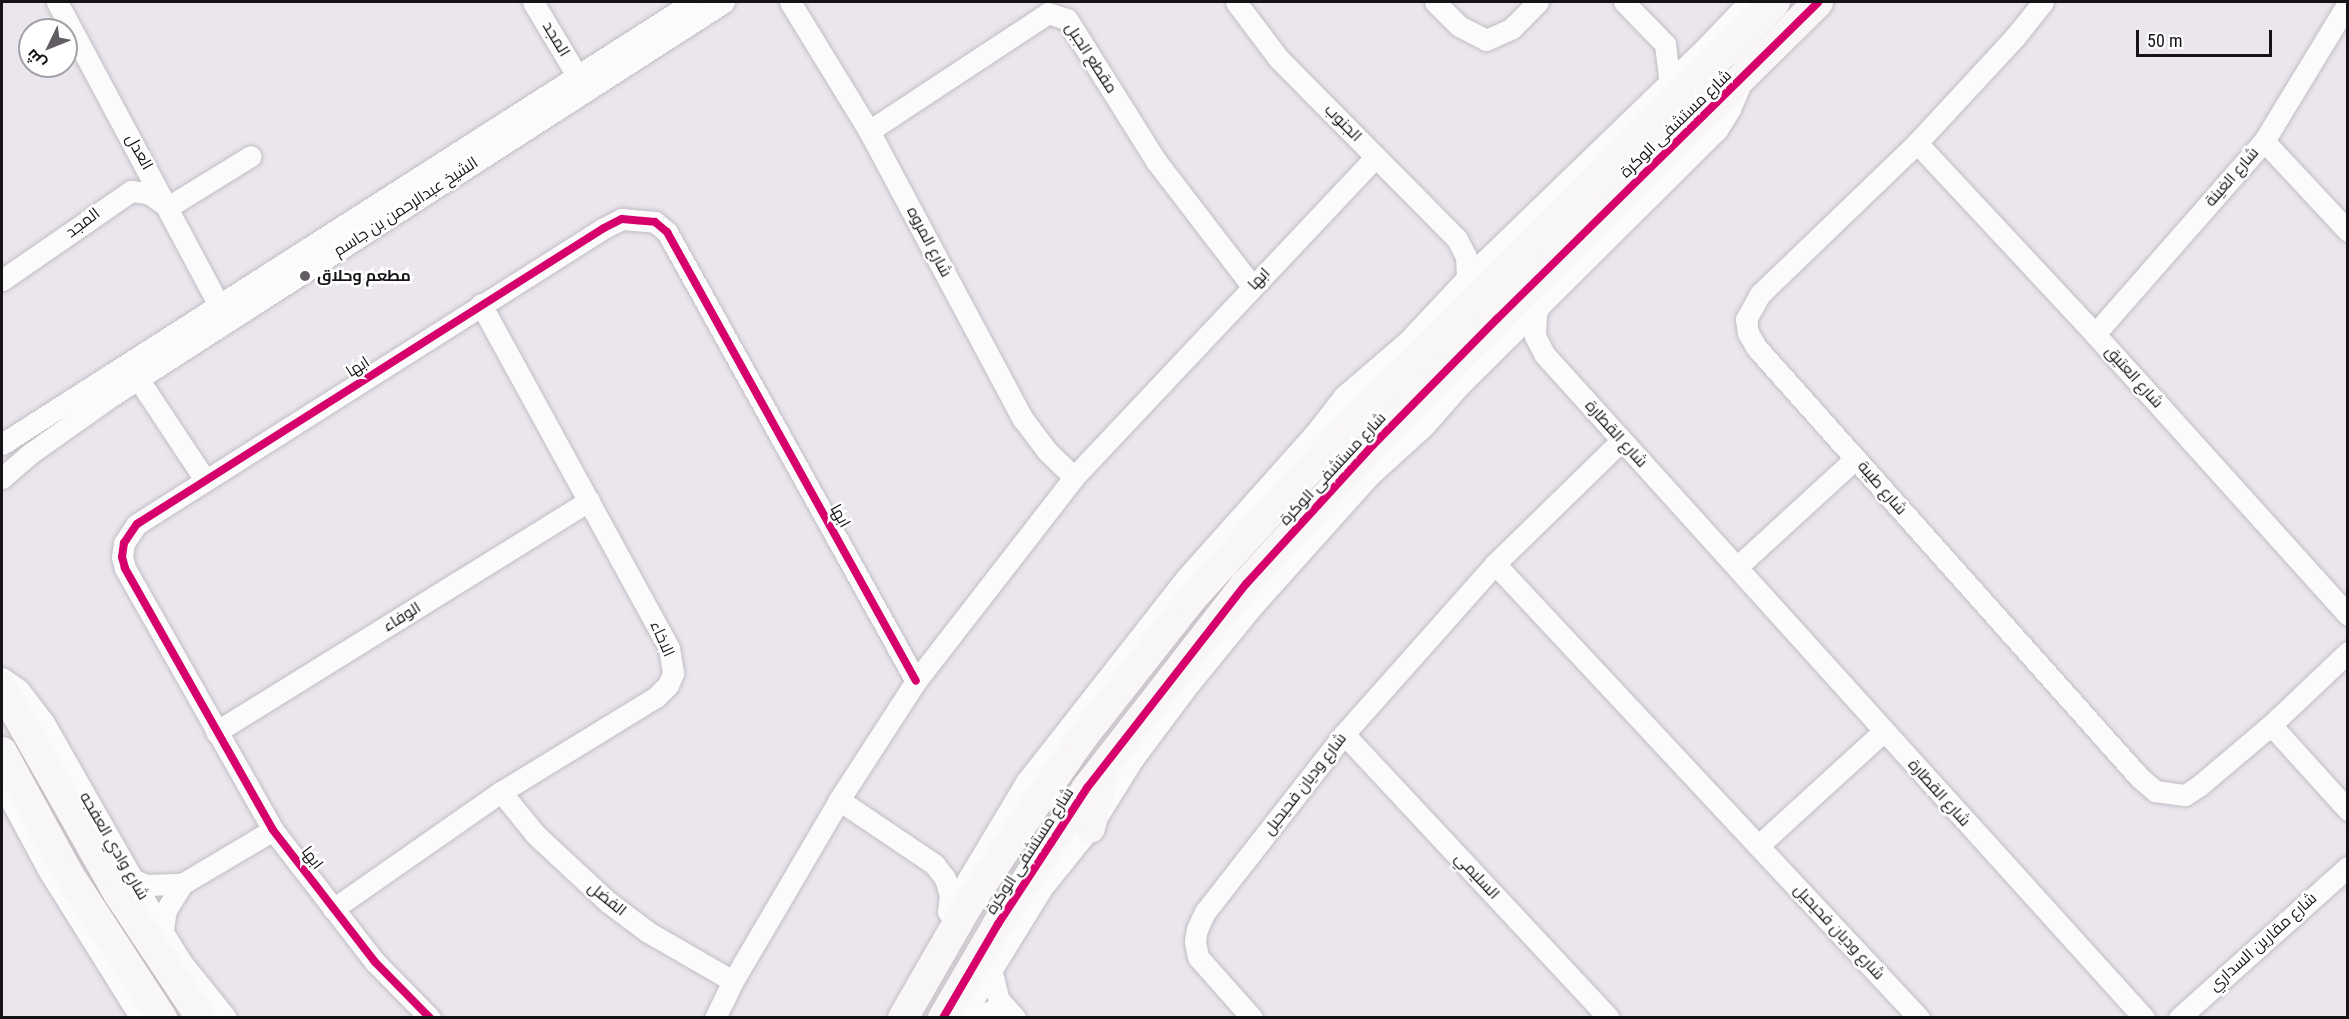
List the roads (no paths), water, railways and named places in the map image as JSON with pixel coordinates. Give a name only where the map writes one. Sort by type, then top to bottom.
[{"type":"street","name":"العدل","points":[[57,2],[224,313]]},
{"type":"street","name":"المجد","points":[[533,2],[582,83]]},
{"type":"street","name":"الشيخ عبدالرحمن بن جاسم","points":[[582,83],[693,2]]},
{"type":"street","name":"الشيخ عبدالرحمن بن جاسم","points":[[2,444],[133,371],[582,83],[724,2]]},
{"type":"street","name":"شارع المروه","points":[[790,2],[869,131],[1023,419],[1047,451],[1074,477]]},
{"type":"street","name":"الجنوب","points":[[1236,2],[1279,59],[1457,239],[1466,257],[1467,278]]},
{"type":"street","points":[[1435,2],[1459,26],[1486,40],[1511,29],[1538,2]]},
{"type":"street","points":[[1624,2],[1665,44],[1680,48],[1709,44]]},
{"type":"street","name":"شارع مستشفى الوكرة","points":[[918,990],[924,951],[1026,782],[1186,578],[1327,419],[1344,396],[1409,340],[1497,248],[1709,44],[1749,2]]},
{"type":"street","name":"شارع مستشفى الوكرة","points":[[903,1017],[968,905],[1040,798],[1082,738],[1192,598],[1351,424],[1775,2]]},
{"type":"street","name":"شارع مستشفى الوكرة","points":[[943,1017],[998,924],[1107,759],[1246,584],[1416,401],[1743,79],[1818,2]]},
{"type":"street","name":"شارع طيبة","points":[[2043,2],[2015,37],[1917,143],[1760,294],[1746,319],[1748,333],[1756,347],[2048,676],[2139,777],[2155,791],[2185,795],[2199,786],[2271,725],[2348,652]]},
{"type":"street","name":"شارع الغينة","points":[[2095,334],[2264,141],[2348,3]]},
{"type":"street","name":"مقطع الجبل","points":[[869,131],[1048,13],[1067,19],[1156,161],[1252,286]]},
{"type":"street","points":[[1665,44],[1670,82]]},
{"type":"street","name":"شارع مستشفى الوكرة","points":[[962,1017],[1042,888],[1090,828],[1149,737],[1251,608],[1369,476],[1424,426],[1460,385],[1495,353],[1539,306],[1717,130],[1730,109],[1743,79]]},
{"type":"street","points":[[2264,141],[2348,231]]},
{"type":"street","name":"شارع العتيق","points":[[1917,143],[2095,334],[2348,615]]},
{"type":"street","points":[[168,207],[251,156]]},
{"type":"street","name":"ابها","points":[[715,1017],[733,981],[839,800],[916,681],[1074,477],[1376,157]]},
{"type":"street","name":"المجد","points":[[2,280],[131,191],[148,193],[168,207]]},
{"type":"street","name":"ابها","points":[[430,1017],[375,962],[273,830],[125,568],[122,557],[124,543],[137,524],[481,304],[622,219],[655,222],[667,232],[916,681]]},
{"type":"street","name":"الجنوب","points":[[1457,239],[1476,247],[1497,248]]},
{"type":"street","name":"الاخاء","points":[[333,909],[501,792],[656,697],[668,685],[673,673],[669,648],[481,304]]},
{"type":"street","name":"شارع القطارة","points":[[1539,306],[1535,336],[1544,354],[1883,732],[2144,1017]]},
{"type":"street","points":[[1495,353],[1514,347],[1544,354]]},
{"type":"street","points":[[1351,424],[1359,399],[1383,363]]},
{"type":"street","points":[[133,371],[205,480]]},
{"type":"street","name":"الشيخ عبدالرحمن بن جاسم","points":[[2,478],[133,371]]},
{"type":"street","points":[[1416,401],[1460,385]]},
{"type":"street","name":"شارع وديان فحيحيل","points":[[1252,1017],[1197,957],[1195,941],[1197,929],[1205,912],[1344,734],[1495,564],[1622,440]]},
{"type":"street","points":[[1737,567],[1856,458]]},
{"type":"street","name":"الوفاء","points":[[216,732],[589,501]]},
{"type":"street","name":"شارع وديان فحيحيل","points":[[1495,564],[1919,1017]]},
{"type":"street","name":"شارع وادي العفجه","points":[[2,678],[19,690],[44,723],[182,963],[226,1017]]},
{"type":"street","name":"شارع وادي العفجه","points":[[2,688],[94,851],[163,962],[201,1017]]},
{"type":"street","points":[[2271,725],[2348,810]]},
{"type":"street","points":[[1758,846],[1883,732]]},
{"type":"street","name":"السليمي","points":[[1344,734],[1609,1017]]},
{"type":"street","points":[[2,752],[69,875],[162,1017]]},
{"type":"street","points":[[1090,828],[1107,759]]},
{"type":"street","points":[[2,784],[125,1008],[141,1017]]},
{"type":"street","name":"الفضل","points":[[501,792],[536,835],[608,902],[648,932],[733,981]]},
{"type":"street","points":[[1002,824],[1040,798]]},
{"type":"street","points":[[839,800],[934,864],[945,878],[950,895],[948,912]]},
{"type":"street","points":[[94,851],[134,881],[156,886],[182,884],[273,830]]},
{"type":"street","points":[[934,864],[950,867],[966,866],[981,859]]},
{"type":"street","name":"شارع مقارين السداري","points":[[2179,1017],[2348,867]]},
{"type":"street","points":[[163,962],[162,930],[166,910],[182,884]]},
{"type":"street","points":[[116,948],[125,1008]]},
{"type":"street","points":[[991,969],[999,1000],[1012,1016]]},
{"type":"street","points":[[970,1017],[991,1011],[1012,1016]]},
{"type":"place","name":"مطعم وحلاق","points":[[305,276]]}]
